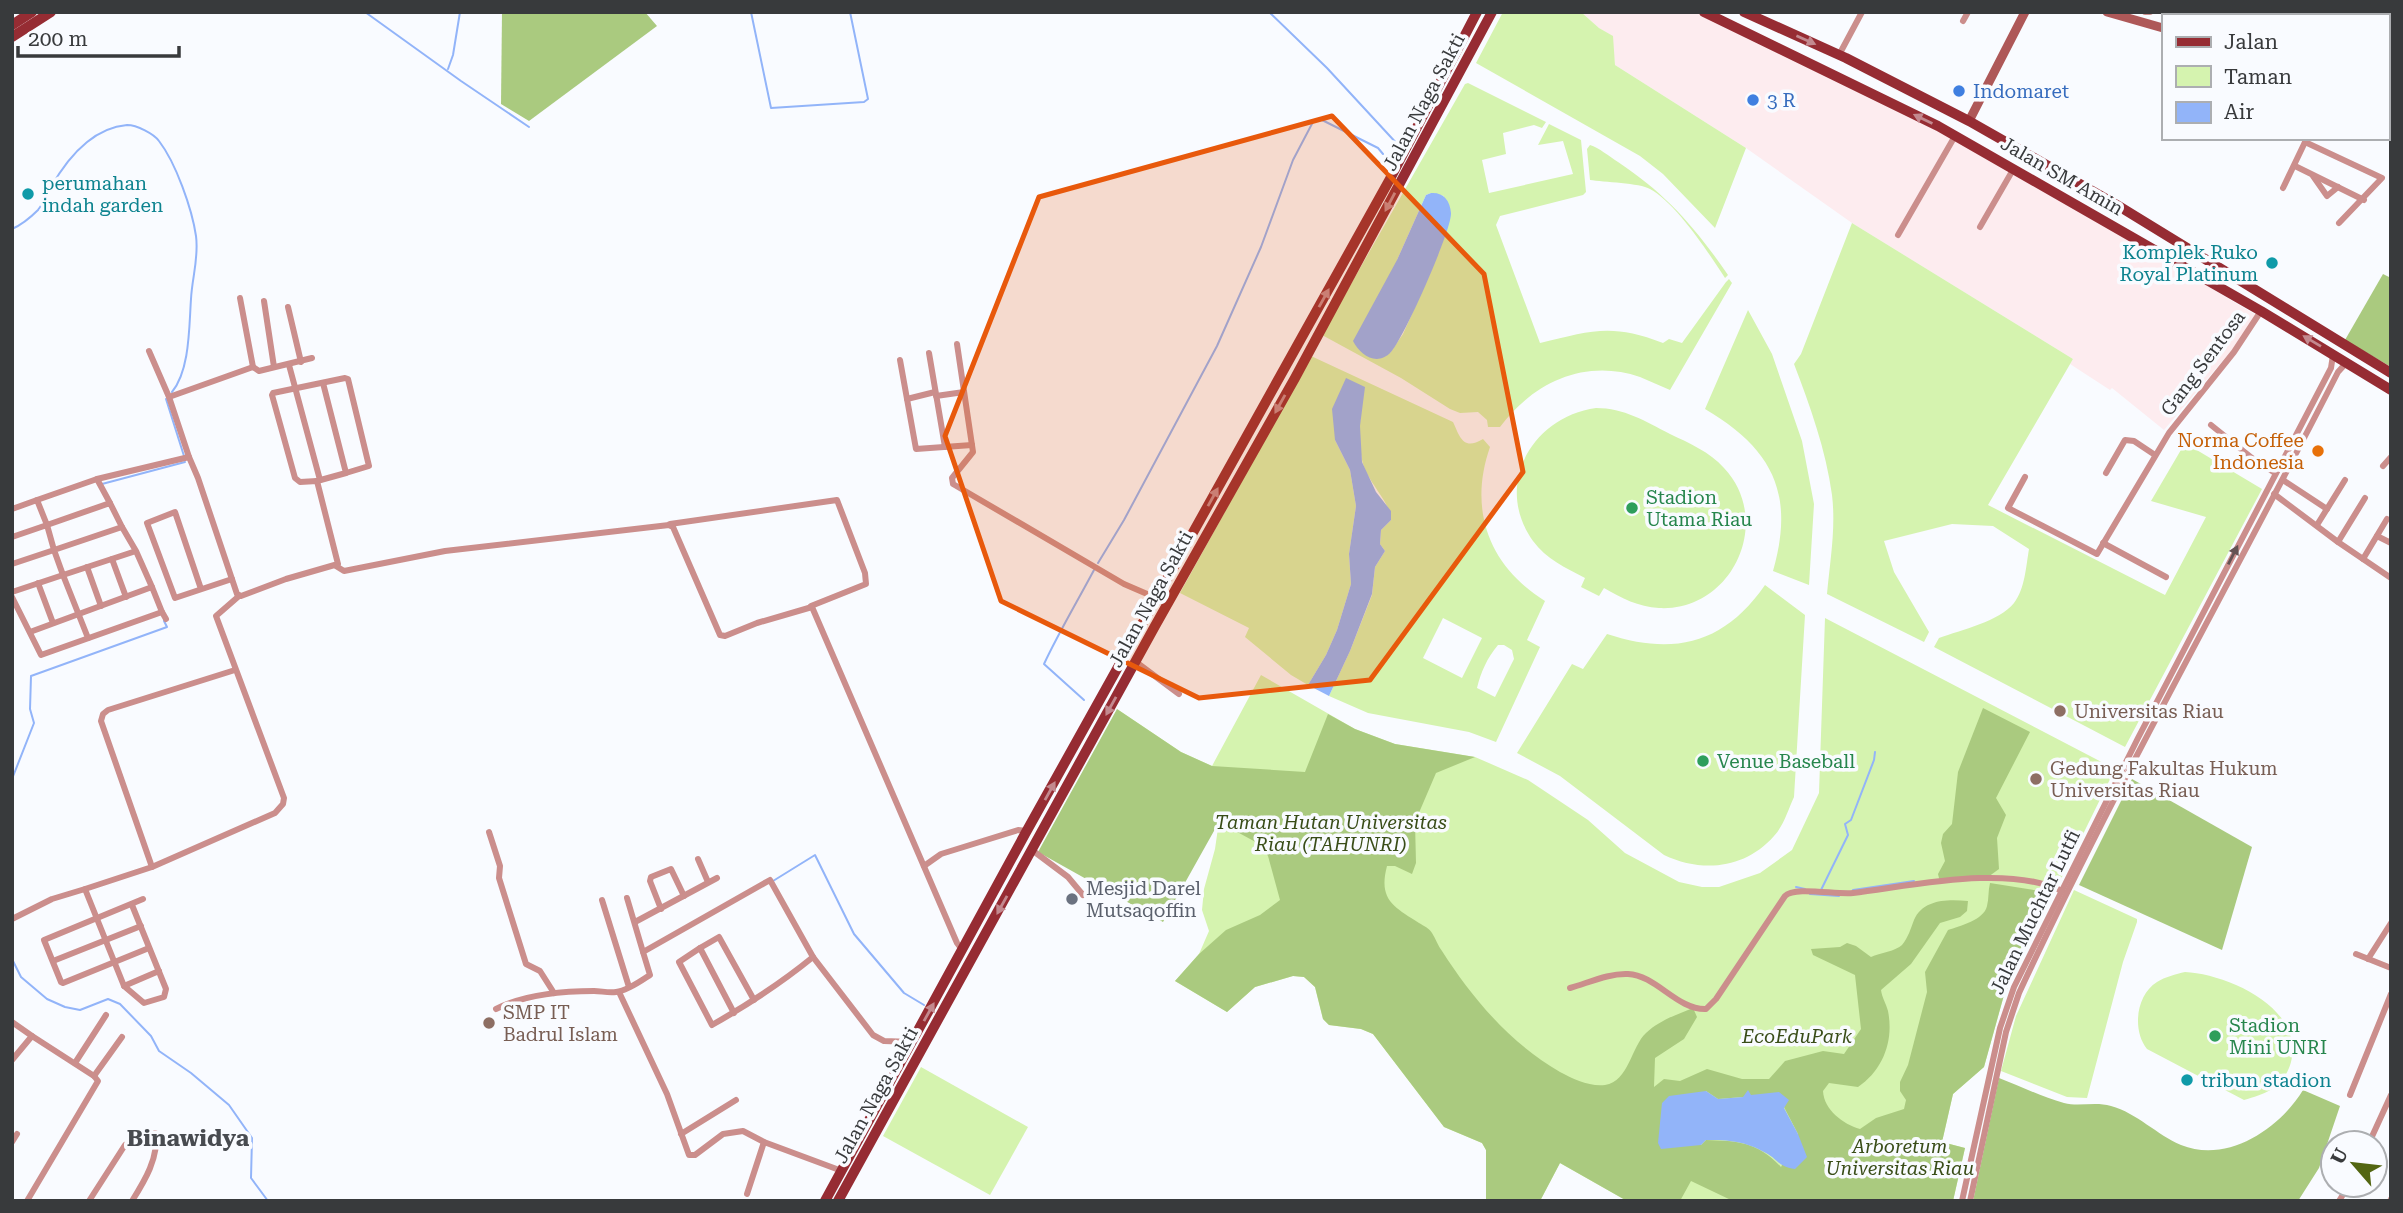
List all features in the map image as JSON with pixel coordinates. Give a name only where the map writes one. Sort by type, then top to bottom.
[{"type":"main road","points":[[12,25],[32,12]]},
{"type":"main road","points":[[12,37],[51,12]]},
{"type":"main road","name":"Jalan Naga Sakti","points":[[825,1201],[1027,831],[1390,179],[1477,12]]},
{"type":"main road","name":"Jalan Naga Sakti","points":[[838,1201],[1313,345],[1492,12]]},
{"type":"main road","name":"Jalan SM Amin","points":[[1704,12],[1838,76],[2014,168],[2333,353],[2391,390]]},
{"type":"main road","name":"Jalan SM Amin","points":[[1744,12],[1842,57],[1969,121],[2117,205],[2391,373]]},
{"type":"main road","points":[[1969,121],[2025,12]]},
{"type":"main road","points":[[2107,12],[2162,28]]},
{"type":"main road","points":[[1838,76],[1842,57]]},
{"type":"street","points":[[1842,57],[1862,12]]},
{"type":"street","points":[[1963,21],[1968,12]]},
{"type":"street","points":[[1898,235],[1955,136]]},
{"type":"street","points":[[2283,188],[2306,140],[2382,177],[2364,200],[2339,223]]},
{"type":"street","points":[[2295,166],[2364,200]]},
{"type":"street","points":[[1980,227],[2014,168]]},
{"type":"street","points":[[2312,174],[2327,196],[2338,187]]},
{"type":"street","points":[[240,298],[253,367],[258,371],[312,358]]},
{"type":"street","points":[[264,302],[274,367]]},
{"type":"street","points":[[288,307],[301,362]]},
{"type":"street","name":"Gang Sentosa","points":[[2103,543],[2169,433],[2234,352],[2261,311]]},
{"type":"street","points":[[957,344],[973,452],[951,478],[953,484],[1124,583],[1168,603]]},
{"type":"street","points":[[149,351],[169,397],[239,596]]},
{"type":"street","points":[[929,353],[944,447]]},
{"type":"street","name":"Jalan Muchtar Lutfi","points":[[1962,1201],[2007,1007],[2020,974],[2331,368],[2333,353]]},
{"type":"street","points":[[900,360],[916,449],[972,445]]},
{"type":"street","name":"Jalan Muchtar Lutfi","points":[[1970,1201],[2006,1032],[2019,993],[2192,651],[2338,372],[2347,362]]},
{"type":"street","points":[[289,365],[338,563],[336,566]]},
{"type":"street","points":[[169,397],[253,367]]},
{"type":"street","points":[[348,379],[369,466],[318,480],[300,482],[295,478],[272,395],[274,392],[296,388],[348,379]]},
{"type":"street","points":[[323,383],[346,473]]},
{"type":"street","points":[[907,399],[964,392]]},
{"type":"street","points":[[2211,425],[2275,473]]},
{"type":"street","points":[[2106,472],[2125,440],[2134,441],[2155,455]]},
{"type":"street","points":[[12,509],[97,479],[189,457]]},
{"type":"street","points":[[2383,467],[2391,457]]},
{"type":"street","points":[[2025,477],[2008,508],[2097,554],[2103,543],[2166,577]]},
{"type":"street","points":[[97,479],[136,551],[164,615],[41,655],[12,594],[136,551]]},
{"type":"street","points":[[2283,480],[2327,509]]},
{"type":"street","points":[[2317,526],[2345,480]]},
{"type":"street","points":[[2267,489],[2391,578]]},
{"type":"street","points":[[2338,542],[2365,498]]},
{"type":"street","points":[[37,500],[77,615],[88,638]]},
{"type":"street","points":[[12,919],[52,899],[152,867],[255,823],[275,813],[283,803],[284,798],[216,616],[239,596],[286,579],[336,566],[344,571],[445,551],[669,524],[837,500],[865,573],[866,584],[811,606],[757,622],[725,636],[720,635],[673,527],[669,524]]},
{"type":"street","points":[[12,537],[110,503]]},
{"type":"street","points":[[201,589],[175,512],[147,523],[174,598],[232,579]]},
{"type":"street","points":[[2363,559],[2387,519]]},
{"type":"street","points":[[12,564],[122,527]]},
{"type":"street","points":[[2377,536],[2391,543]]},
{"type":"street","points":[[112,559],[126,597]]},
{"type":"street","points":[[87,567],[101,606]]},
{"type":"street","points":[[38,583],[53,623]]},
{"type":"street","points":[[30,632],[152,587]]},
{"type":"street","points":[[811,606],[957,943],[963,951]]},
{"type":"street","points":[[1136,662],[1179,694]]},
{"type":"street","points":[[152,867],[101,721],[102,717],[108,710],[235,670]]},
{"type":"street","points":[[924,866],[941,854],[1018,830],[1027,831]]},
{"type":"street","points":[[488,832],[500,866],[499,878],[525,962],[529,967],[541,971],[554,993]]},
{"type":"street","points":[[1032,850],[1068,877],[1083,895]]},
{"type":"street","points":[[698,859],[708,882]]},
{"type":"street","points":[[661,909],[650,881],[651,877],[671,869],[684,896]]},
{"type":"street","points":[[635,922],[717,878]]},
{"type":"street","points":[[1570,988],[1629,974],[1645,980],[1688,1006],[1706,1009],[1716,999],[1785,896],[1793,891],[1835,894],[1928,883],[2006,878],[2062,891]]},
{"type":"street","points":[[643,952],[770,880],[813,957],[873,1035],[884,1041],[912,1042]]},
{"type":"street","points":[[85,889],[124,986],[143,1003],[164,997],[166,989],[132,905]]},
{"type":"street","points":[[496,1009],[510,1002],[554,993],[598,990],[619,992],[650,975],[628,898]]},
{"type":"street","points":[[143,899],[44,941],[63,983],[149,948]]},
{"type":"street","points":[[602,900],[628,987]]},
{"type":"street","points":[[2368,959],[2391,923]]},
{"type":"street","points":[[52,961],[141,926]]},
{"type":"street","points":[[754,1000],[719,937],[679,962],[712,1026],[777,987],[813,957]]},
{"type":"street","points":[[699,948],[734,1013]]},
{"type":"street","points":[[2356,954],[2391,968]]},
{"type":"street","points":[[124,986],[159,971]]},
{"type":"street","points":[[619,992],[667,1094],[687,1153],[691,1156],[723,1134],[743,1131],[764,1142],[842,1171]]},
{"type":"street","points":[[2350,1095],[2391,994]]},
{"type":"street","points":[[75,1063],[106,1016]]},
{"type":"street","points":[[12,1022],[94,1076],[98,1084],[27,1201]]},
{"type":"street","points":[[12,1060],[32,1035]]},
{"type":"street","points":[[94,1076],[122,1037]]},
{"type":"street","points":[[2375,1129],[2391,1095]]},
{"type":"street","points":[[681,1134],[736,1100]]},
{"type":"street","points":[[132,1201],[142,1185],[157,1148],[155,1133]]},
{"type":"street","points":[[12,1142],[17,1134]]},
{"type":"street","points":[[747,1194],[764,1142]]},
{"type":"street","points":[[89,1201],[125,1145]]},
{"type":"highlighted area","points":[[1332,116],[1484,274],[1523,472],[1370,680],[1199,698],[1001,601],[945,436],[1039,197]]},
{"type":"shaded area","points":[[1581,12],[1697,12],[1936,128],[2256,315],[2236,345],[2164,430],[2112,388],[2110,390],[2070,364],[2073,359],[1852,223],[1746,148],[1615,65],[1612,36]]},
{"type":"green space","points":[[502,12],[645,12],[657,26],[529,121],[501,104]]},
{"type":"green space","points":[[1503,12],[1581,12],[1613,36],[1615,65],[1746,148],[1715,228],[1663,174],[1640,156],[1476,63]]},
{"type":"green space","points":[[1468,83],[1546,122],[1542,128],[1534,125],[1503,133],[1506,154],[1482,160],[1489,193],[1573,174],[1563,141],[1538,145],[1549,124],[1581,140],[1586,192],[1583,195],[1500,216],[1496,225],[1540,343],[1588,332],[1615,331],[1663,343],[1669,339],[1682,343],[1726,282],[1729,279],[1732,283],[1670,390],[1640,377],[1619,372],[1580,373],[1561,378],[1544,387],[1513,411],[1500,427],[1488,427],[1487,420],[1478,412],[1460,413],[1450,409],[1401,378],[1322,335]],"holes":[[[1431,193],[1444,196],[1432,269],[1403,334],[1390,353],[1397,260],[1426,195]]]},
{"type":"green space","points":[[1590,145],[1635,174],[1665,199],[1704,242],[1728,275],[1725,278],[1691,229],[1671,206],[1650,189],[1638,185],[1590,180],[1587,149]]},
{"type":"green space","points":[[1852,223],[2073,359],[1988,505],[2165,595],[2206,517],[2151,501],[2185,443],[2262,489],[2125,747],[1934,647],[1939,638],[1999,615],[2014,603],[2021,591],[2029,549],[1993,526],[1952,524],[1884,541],[1894,572],[1929,632],[1924,642],[1827,594],[1833,532],[1832,495],[1822,445],[1794,364],[1801,354]]},
{"type":"green space","points":[[2383,274],[2391,278],[2391,367],[2345,340]]},
{"type":"green space","points":[[1748,310],[1772,354],[1802,441],[1814,504],[1809,585],[1773,571],[1781,519],[1779,496],[1773,476],[1747,440],[1705,409]]},
{"type":"green space","points":[[1311,356],[1453,422],[1460,437],[1467,443],[1483,439],[1490,447],[1481,493],[1488,534],[1497,554],[1510,571],[1545,601],[1527,640],[1540,647],[1496,742],[1469,732],[1368,713],[1329,696],[1372,595],[1375,567],[1385,551],[1380,544],[1381,530],[1391,520],[1387,506],[1368,476],[1362,460],[1360,433],[1364,387],[1335,440],[1350,470],[1356,506],[1349,554],[1351,584],[1337,630],[1308,685],[1291,675],[1245,637],[1249,628],[1180,593]],"holes":[[[1443,618],[1482,638],[1462,678],[1423,658]],[[1498,645],[1512,650],[1514,659],[1495,697],[1477,688],[1485,665]]]},
{"type":"green space","name":"Stadion Utama Riau","points":[[1596,408],[1616,410],[1634,416],[1699,448],[1724,468],[1739,489],[1745,513],[1745,537],[1738,559],[1725,579],[1707,595],[1685,605],[1659,608],[1637,604],[1604,588],[1599,596],[1581,587],[1585,578],[1550,558],[1533,541],[1522,520],[1517,498],[1518,477],[1526,457],[1537,439],[1554,425],[1573,414]]},
{"type":"green space","points":[[1765,585],[1805,615],[1794,797],[1780,827],[1763,847],[1722,865],[1708,866],[1678,861],[1664,855],[1560,776],[1517,753],[1572,664],[1583,669],[1607,634],[1654,644],[1696,640],[1732,621]]},
{"type":"green space","name":"EcoEduPark","points":[[1825,618],[2115,769],[2004,995],[1984,1067],[1953,1094],[1942,1142],[1965,1148],[1953,1201],[1627,1201],[1560,1163],[1540,1201],[1486,1201],[1486,1150],[1482,1143],[1444,1127],[1373,1034],[1361,1029],[1329,1025],[1323,1019],[1315,987],[1304,977],[1293,976],[1255,987],[1227,1012],[1175,981],[1199,954],[1209,931],[1202,910],[1219,821],[1117,709],[1181,752],[1212,766],[1261,675],[1355,729],[1395,744],[1475,757],[1528,780],[1588,820],[1625,853],[1679,882],[1702,887],[1719,887],[1760,873],[1792,850],[1819,793]]},
{"type":"green space","points":[[1983,708],[2030,732],[1996,798],[2006,815],[1997,838],[1999,869],[1988,877],[1940,882],[1938,874],[1945,861],[1941,843],[1943,834],[1952,824],[1958,772]]},
{"type":"green space","points":[[1117,709],[1181,752],[1212,766],[1305,772],[1328,714],[1355,729],[1395,744],[1475,757],[1436,773],[1415,822],[1416,863],[1412,874],[1395,866],[1387,866],[1387,895],[1396,907],[1431,931],[1466,986],[1509,1034],[1560,1072],[1593,1085],[1613,1082],[1625,1070],[1641,1039],[1651,1028],[1693,1008],[1697,1017],[1684,1039],[1655,1058],[1654,1087],[1664,1079],[1680,1081],[1707,1069],[1742,1079],[1769,1079],[1785,1061],[1823,1051],[1844,1054],[1861,1029],[1855,975],[1813,955],[1811,949],[1840,947],[1847,943],[1871,957],[1902,945],[1923,908],[1937,902],[1968,901],[1967,911],[1960,917],[1940,923],[1911,964],[1881,990],[1888,1011],[1889,1033],[1885,1054],[1874,1072],[1858,1087],[1829,1083],[1823,1091],[1831,1110],[1847,1124],[1860,1129],[1876,1118],[1904,1109],[1906,1100],[1900,1091],[1900,1082],[1908,1065],[1927,992],[1925,972],[1948,930],[1971,922],[1985,911],[1990,883],[2053,893],[2004,995],[1984,1067],[1953,1094],[1942,1142],[1965,1148],[1953,1201],[1733,1201],[1691,1181],[1680,1201],[1627,1201],[1560,1163],[1540,1201],[1486,1201],[1486,1150],[1482,1143],[1444,1127],[1373,1034],[1361,1029],[1329,1025],[1323,1019],[1315,987],[1304,977],[1293,976],[1255,987],[1227,1012],[1175,981],[1199,954],[1226,930],[1260,915],[1280,900],[1268,856],[1261,845],[1219,822],[1163,922],[1038,852]],"holes":[[[1706,1091],[1718,1099],[1743,1097],[1784,1107],[1798,1134],[1781,1167],[1764,1152],[1747,1144],[1706,1140],[1701,1145],[1684,1145]]]},
{"type":"green space","points":[[2132,779],[2252,847],[2222,950],[2079,885]]},
{"type":"green space","points":[[2074,890],[2137,919],[2087,1098],[2067,1097],[2001,1071],[2016,1016]]},
{"type":"green space","name":"Stadion Mini UNRI","points":[[2185,972],[2221,979],[2241,987],[2275,1010],[2286,1025],[2292,1043],[2288,1071],[2273,1088],[2244,1100],[2147,1049],[2142,1041],[2138,1023],[2144,995],[2157,982]]},
{"type":"green space","points":[[921,1067],[1028,1127],[990,1195],[883,1136]]},
{"type":"green space","points":[[1999,1078],[2064,1103],[2105,1105],[2120,1109],[2172,1141],[2199,1150],[2217,1150],[2251,1139],[2281,1117],[2303,1090],[2340,1106],[2332,1129],[2319,1129],[2319,1168],[2298,1201],[1973,1201]]},
{"type":"water","points":[[1426,195],[1442,195],[1450,208],[1444,240],[1397,343],[1391,352],[1380,359],[1369,357],[1360,351],[1353,341],[1397,260]]},
{"type":"water","points":[[1346,378],[1365,387],[1360,426],[1362,462],[1376,492],[1391,511],[1391,520],[1381,530],[1380,544],[1385,551],[1375,567],[1372,594],[1329,696],[1308,685],[1337,630],[1351,584],[1349,554],[1356,506],[1350,470],[1335,440],[1332,409]]},
{"type":"water","points":[[1748,1090],[1751,1095],[1779,1092],[1789,1100],[1784,1108],[1807,1157],[1795,1169],[1781,1164],[1758,1149],[1737,1142],[1706,1140],[1701,1145],[1661,1149],[1658,1143],[1662,1103],[1669,1096],[1706,1091],[1718,1099],[1743,1097]]},
{"type":"waterway","points":[[365,12],[529,127]]},
{"type":"waterway","points":[[448,69],[460,12]]},
{"type":"waterway","points":[[751,12],[771,108],[864,102],[868,99],[850,12]]},
{"type":"waterway","points":[[1269,12],[1327,68],[1400,147]]},
{"type":"waterway","points":[[1098,563],[1124,520],[1217,346],[1261,247],[1293,160],[1314,120],[1322,120],[1378,148],[1383,154]]},
{"type":"waterway","points":[[12,229],[38,210],[73,156],[103,132],[114,127],[131,125],[157,138],[171,161],[187,200],[197,244],[188,348],[182,372],[172,392]]},
{"type":"waterway","points":[[166,399],[184,456]]},
{"type":"waterway","points":[[102,484],[185,462]]},
{"type":"waterway","points":[[1084,700],[1044,664],[1094,570]]},
{"type":"waterway","points":[[12,779],[34,723],[30,709],[31,676],[167,627],[164,621]]},
{"type":"waterway","points":[[1821,890],[1848,835],[1845,824],[1851,820],[1875,752]]},
{"type":"waterway","points":[[773,881],[815,855],[854,934],[904,993],[924,1005]]},
{"type":"waterway","points":[[1853,890],[1914,881]]},
{"type":"waterway","points":[[1796,887],[1805,889]]},
{"type":"waterway","points":[[1810,894],[1839,896]]},
{"type":"waterway","points":[[12,959],[21,977],[47,999],[65,1007],[80,1010],[108,999],[120,1004],[151,1036],[159,1051],[191,1073],[229,1105],[252,1138],[251,1178],[268,1201]]},
{"type":"place","name":"Indomaret","points":[[1959,91]]},
{"type":"place","name":"3 R","points":[[1753,100]]},
{"type":"place","name":"perumahan indah garden","points":[[28,194]]},
{"type":"place","name":"Komplek Ruko Royal Platinum","points":[[2272,263]]},
{"type":"place","name":"Norma Coffee Indonesia","points":[[2318,451]]},
{"type":"place","name":"Stadion Utama Riau","points":[[1632,508]]},
{"type":"place","name":"Universitas Riau","points":[[2060,711]]},
{"type":"place","name":"Venue Baseball","points":[[1703,761]]},
{"type":"place","name":"Gedung Fakultas Hukum Universitas Riau","points":[[2036,779]]},
{"type":"place","name":"Mesjid Darel Mutsaqoffin","points":[[1072,899]]},
{"type":"place","name":"SMP IT Badrul Islam","points":[[489,1023]]},
{"type":"place","name":"Stadion Mini UNRI","points":[[2215,1036]]},
{"type":"place","name":"tribun stadion","points":[[2187,1080]]},
{"type":"district","name":"Binawidya","points":[[188,1138]]},
{"type":"park label","name":"Taman Hutan Universitas Riau (TAHUNRI)","points":[[1331,833]]},
{"type":"park label","name":"Arboretum Universitas Riau","points":[[1900,1157]]}]
